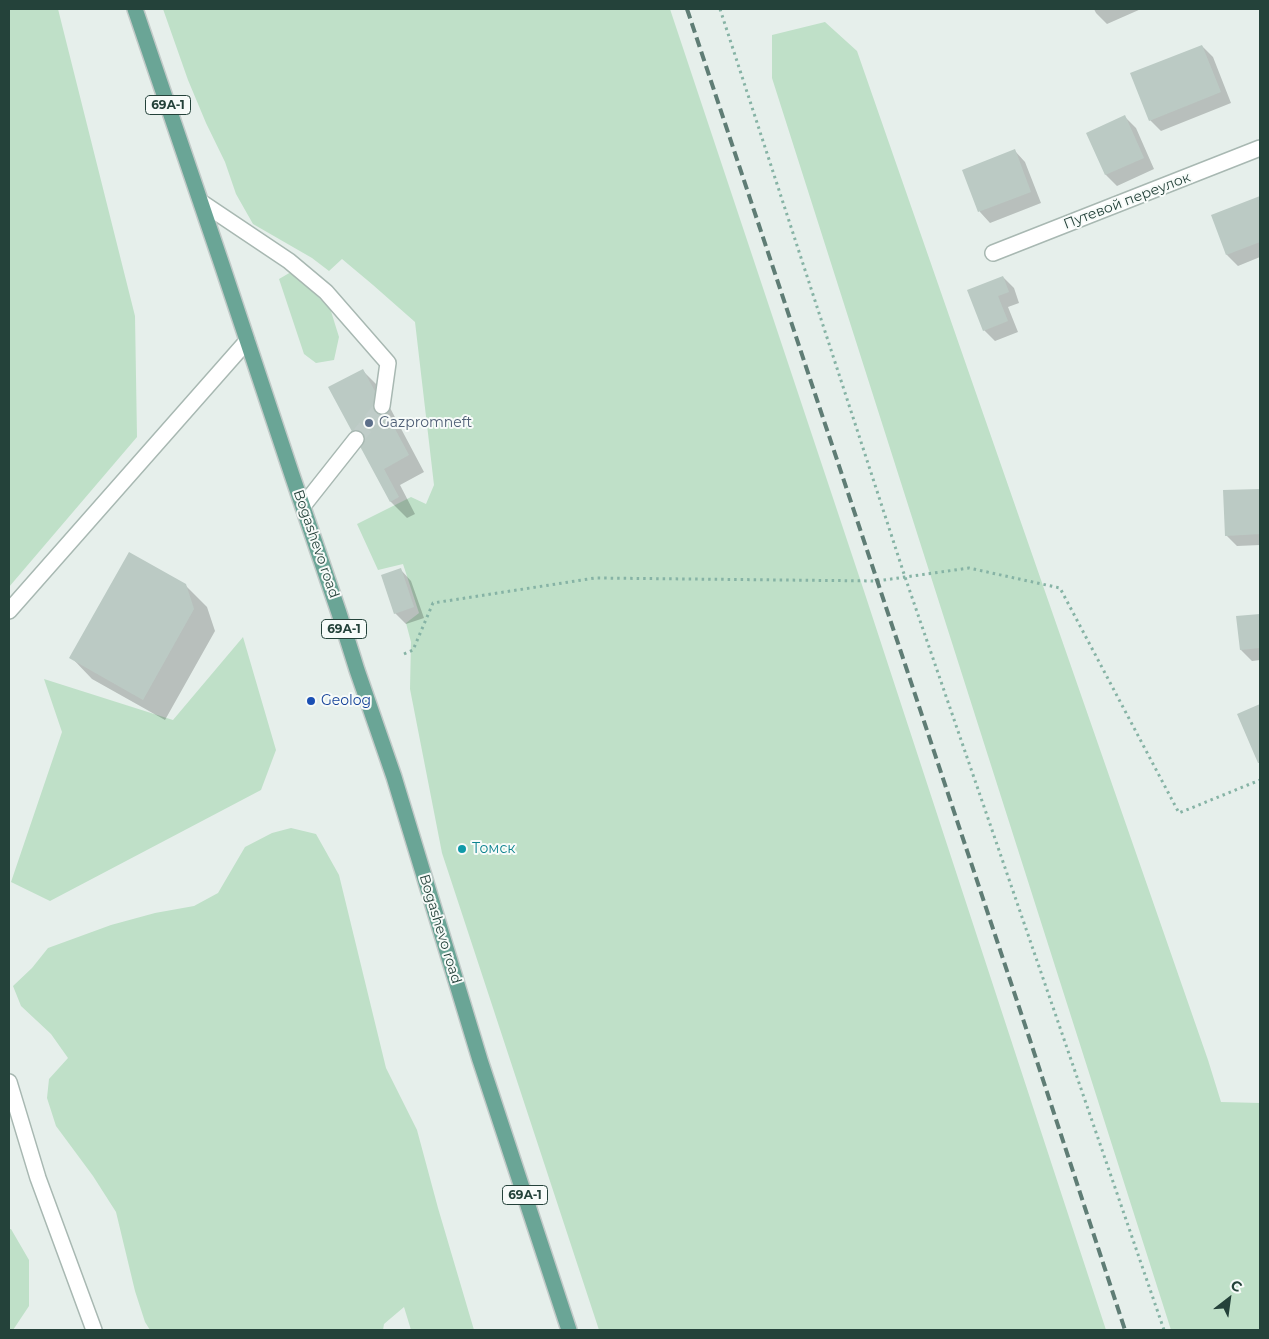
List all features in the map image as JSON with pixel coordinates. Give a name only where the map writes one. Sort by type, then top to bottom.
[{"type":"main road","name":"69А-1","points":[[135,9],[201,202]]},
{"type":"main road","name":"Bogashevo road","points":[[201,202],[394,777],[480,1060],[570,1330]]},
{"type":"street","name":"Путевой переулок","points":[[993,253],[1260,148]]},
{"type":"street","points":[[201,202],[289,261],[326,292],[388,363],[382,406]]},
{"type":"street","points":[[9,611],[247,341]]},
{"type":"street","points":[[303,506],[356,439]]},
{"type":"street","points":[[9,1082],[38,1178],[94,1330]]},
{"type":"path","points":[[720,9],[905,577],[1164,1330]]},
{"type":"path","points":[[404,654],[413,650],[433,603],[566,582],[595,578],[877,581],[970,568],[1060,588],[1179,814],[1260,780]]},
{"type":"green space","points":[[9,9],[58,9],[135,316],[137,437],[9,587]]},
{"type":"green space","points":[[163,9],[670,9],[864,591],[1106,1330],[599,1330],[442,853],[410,689],[411,642],[406,623],[419,613],[403,564],[378,570],[357,524],[411,497],[426,504],[434,485],[415,322],[342,259],[329,271],[312,258],[253,224],[236,194],[225,162],[188,80]]},
{"type":"green space","points":[[825,22],[857,51],[1221,1102],[1260,1103],[1260,1330],[1171,1330],[772,78],[772,35]]},
{"type":"green space","points":[[291,272],[330,308],[339,337],[334,360],[316,363],[304,354],[279,279]]},
{"type":"green space","points":[[243,637],[276,750],[261,790],[50,901],[11,882],[62,732],[44,679],[173,720]]},
{"type":"green space","points":[[291,828],[316,834],[339,875],[386,1068],[417,1130],[474,1330],[411,1330],[404,1307],[384,1324],[383,1330],[150,1330],[145,1322],[135,1291],[116,1212],[93,1176],[56,1126],[47,1098],[49,1079],[68,1058],[51,1034],[21,1006],[13,986],[32,968],[48,948],[111,925],[155,913],[194,906],[218,893],[245,847],[272,833]]},
{"type":"green space","points":[[9,1229],[11,1229],[29,1260],[29,1306],[13,1330],[9,1330]]},
{"type":"building","points":[[1202,45],[1221,92],[1149,121],[1130,73]]},
{"type":"building","points":[[1125,115],[1144,158],[1105,175],[1086,133]]},
{"type":"building","points":[[1015,149],[1031,192],[978,212],[962,170]]},
{"type":"building","points":[[1260,196],[1260,242],[1226,255],[1211,215]]},
{"type":"building","points":[[1003,276],[1009,292],[998,296],[1008,321],[983,331],[967,290]]},
{"type":"building","name":"Gazpromneft","points":[[363,369],[409,455],[384,469],[399,497],[390,502],[328,387]]},
{"type":"building","points":[[1260,489],[1260,534],[1225,536],[1223,490]]},
{"type":"building","points":[[129,552],[186,584],[194,609],[143,700],[69,658]]},
{"type":"building","points":[[401,568],[414,607],[394,614],[381,575]]},
{"type":"building","points":[[1260,614],[1260,648],[1240,650],[1236,616]]},
{"type":"building","points":[[1260,704],[1260,763],[1258,763],[1237,714]]},
{"type":"tunnel","points":[[356,439],[382,406]]},
{"type":"railway","points":[[687,9],[1125,1330]]},
{"type":"place","name":"Gazpromneft","points":[[369,423]]},
{"type":"place","name":"Geolog","points":[[311,701]]},
{"type":"place","name":"Томск","points":[[462,849]]}]
